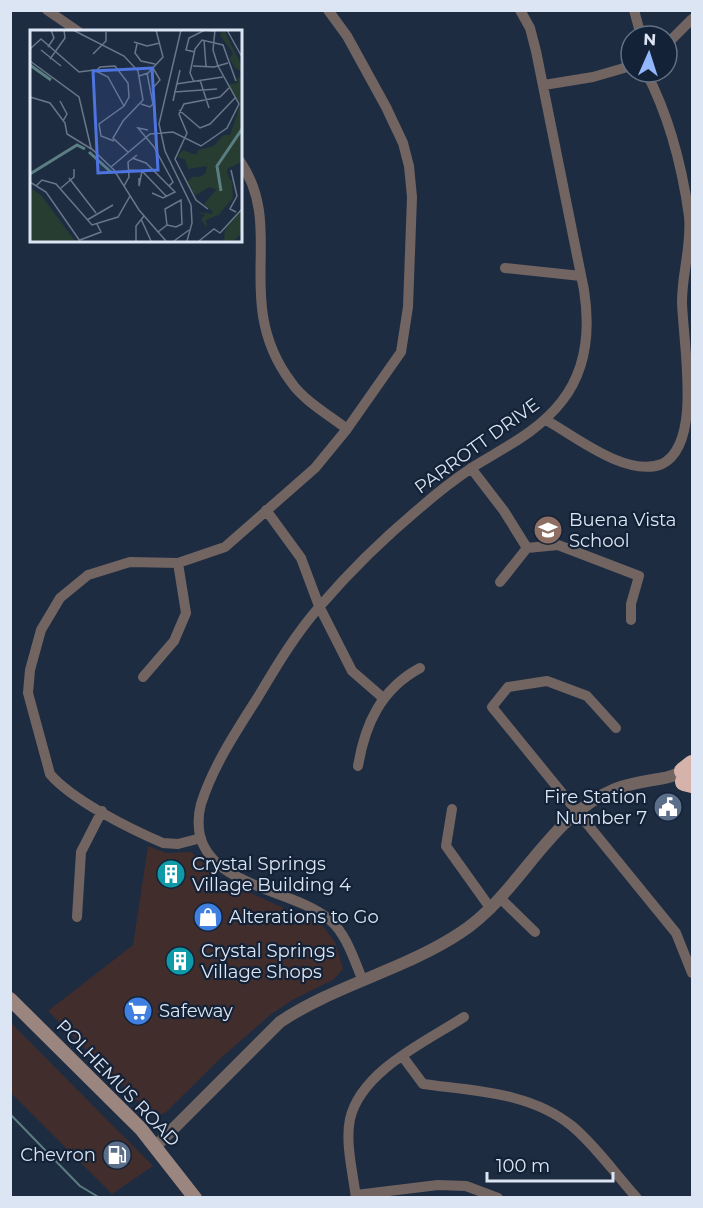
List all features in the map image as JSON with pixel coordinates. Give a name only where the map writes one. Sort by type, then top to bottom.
[{"type":"main road","name":"POLHEMUS ROAD","points":[[10,999],[156,1146],[195,1197]]},
{"type":"street","points":[[47,10],[76,30]]},
{"type":"street","points":[[328,10],[347,36],[403,143],[409,166],[412,197],[406,335],[391,369],[347,429],[305,479],[225,547],[178,563],[130,562],[88,575],[60,598],[41,630],[30,670],[28,693],[50,774],[74,796],[163,843],[178,844],[201,838],[212,859],[225,870],[330,920],[343,935],[363,981]]},
{"type":"street","name":"PARROTT DRIVE","points":[[201,838],[198,821],[201,805],[231,739],[290,644],[319,606],[371,551],[471,468],[546,420],[564,399],[577,377],[584,354],[587,308],[544,85],[530,28],[520,10]]},
{"type":"street","points":[[679,33],[693,20]]},
{"type":"street","points":[[544,85],[593,77],[619,69]]},
{"type":"street","points":[[546,420],[618,461],[633,466],[662,464],[684,446],[692,411],[683,279],[691,245],[688,215],[668,120],[652,84]]},
{"type":"street","points":[[242,164],[249,174],[262,213],[263,315],[273,354],[292,385],[347,429]]},
{"type":"street","points":[[505,268],[581,276]]},
{"type":"street","points":[[471,468],[504,511],[527,548]]},
{"type":"street","points":[[266,510],[301,558],[319,606],[352,671],[382,697]]},
{"type":"street","points":[[500,582],[527,548],[558,545],[639,576],[631,604],[632,620]]},
{"type":"street","points":[[143,677],[174,641],[186,613],[178,563]]},
{"type":"street","points":[[358,766],[362,746],[382,697],[393,685],[420,668]]},
{"type":"street","points":[[616,728],[587,696],[548,681],[508,687],[492,707],[676,933],[693,973]]},
{"type":"street","points":[[156,1146],[270,1030],[305,1008],[448,940],[491,909],[555,832],[576,812],[616,789],[686,776]]},
{"type":"street","points":[[452,809],[446,846],[491,909]]},
{"type":"street","points":[[78,917],[81,852],[102,811]]},
{"type":"street","points":[[501,899],[535,932]]},
{"type":"street","points":[[464,1017],[376,1076],[358,1096],[350,1121],[350,1147],[356,1196],[438,1185],[466,1186],[498,1197]]},
{"type":"street","points":[[403,1057],[423,1084],[495,1094],[532,1103],[572,1126],[637,1197]]},
{"type":"shaded area","points":[[148,846],[166,853],[191,852],[219,879],[322,925],[335,942],[343,969],[333,980],[294,999],[270,1015],[222,1057],[165,1113],[157,1115],[148,1111],[48,1011],[133,945]]},
{"type":"shaded area","points":[[10,1023],[153,1166],[112,1194],[11,1093]]},
{"type":"waterway","points":[[10,1114],[80,1186],[100,1198]]},
{"type":"place","name":"Buena Vista School","points":[[548,530]]},
{"type":"place","name":"Fire Station Number 7","points":[[668,807]]},
{"type":"place","name":"Crystal Springs Village Building 4","points":[[171,874]]},
{"type":"place","name":"Alterations to Go","points":[[208,917]]},
{"type":"place","name":"Crystal Springs Village Shops","points":[[180,961]]},
{"type":"place","name":"Safeway","points":[[138,1011]]},
{"type":"place","name":"Chevron","points":[[117,1155]]}]
